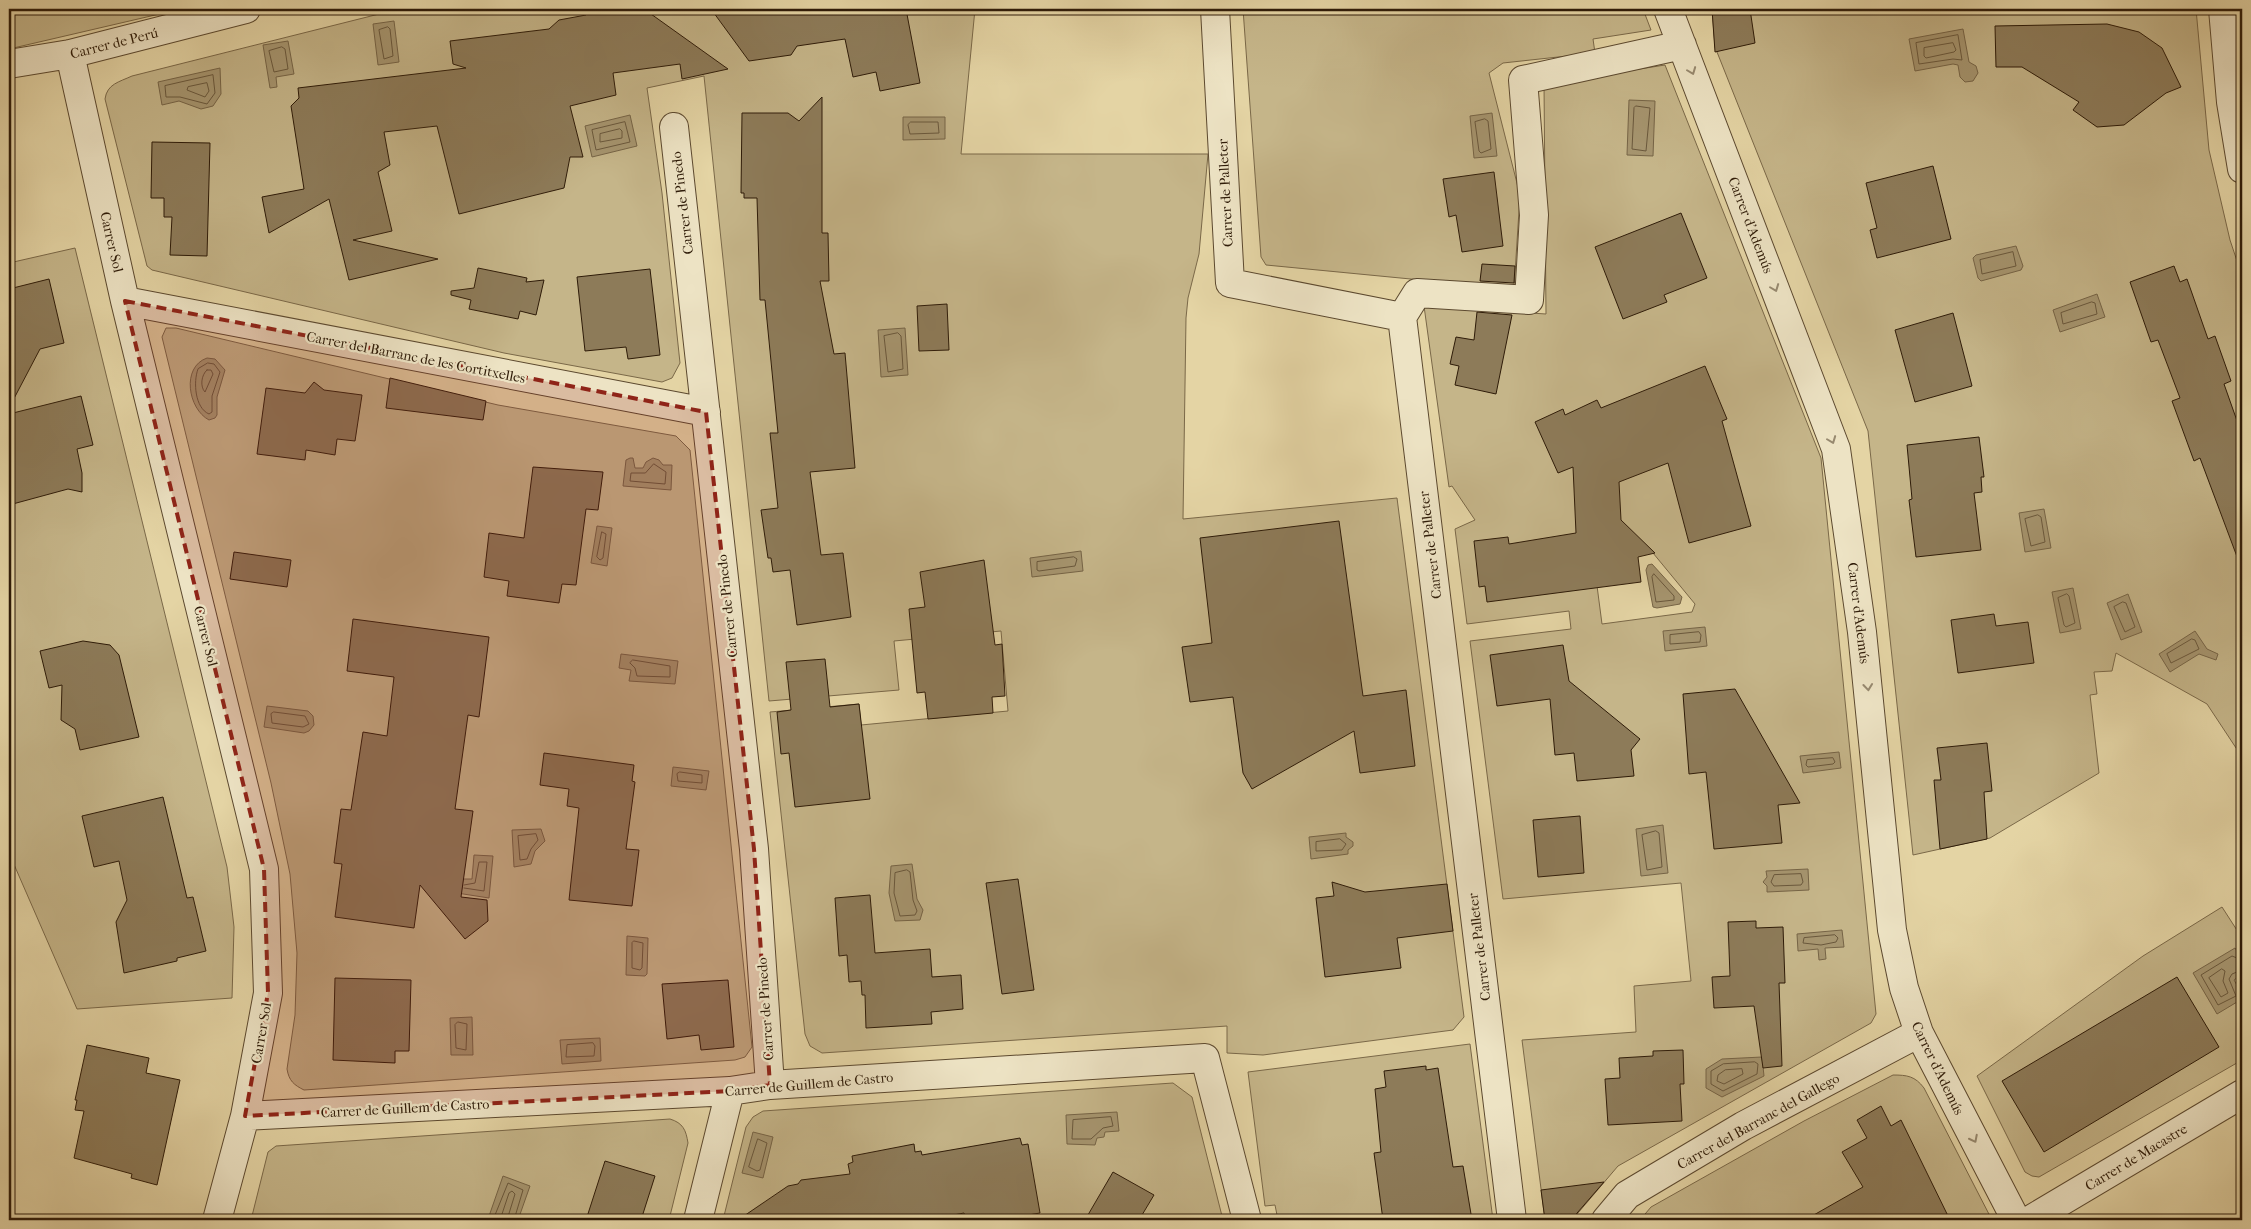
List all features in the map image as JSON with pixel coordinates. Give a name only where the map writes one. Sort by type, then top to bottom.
[{"type":"street","name":"Carrer de Perú","points":[[9,64],[70,54],[246,9]]},
{"type":"street","name":"Carrer de Palleter","points":[[1215,9],[1230,283],[1402,317],[1512,1220]]},
{"type":"street","name":"Carrer d'Ademús","points":[[1668,9],[1836,449],[1862,632],[1892,930],[1904,988],[1919,1033],[2016,1220]]},
{"type":"street","points":[[2223,9],[2230,102],[2242,169]]},
{"type":"street","points":[[1402,317],[1417,293],[1529,300],[1534,215],[1523,80],[1682,45]]},
{"type":"street","name":"Carrer Sol","points":[[70,54],[125,301],[264,869],[268,993],[246,1116],[217,1220]]},
{"type":"street","name":"Carrer de Pinedo","points":[[674,128],[754,849],[770,1085]]},
{"type":"street","name":"Carrer del Barranc de les Cortitxelles","points":[[125,301],[706,412]]},
{"type":"street","name":"Carrer del Barranc del Gallego","points":[[1606,1220],[1628,1194],[1743,1126],[1919,1033]]},
{"type":"street","name":"Carrer de Guillem de Castro","points":[[246,1116],[730,1091],[770,1085],[1205,1058],[1247,1220]]},
{"type":"street","points":[[698,1220],[730,1091]]},
{"type":"street","name":"Carrer de Macastre","points":[[2030,1220],[2242,1094]]},
{"type":"highlighted area","points":[[125,301],[706,412],[754,849],[770,1085],[730,1091],[245,1116],[268,993],[264,869]]},
{"type":"shaded area","points":[[9,9],[181,9],[9,49]]},
{"type":"shaded area","points":[[399,9],[975,9],[961,154],[1208,154],[1199,254],[1188,298],[1186,318],[1183,519],[1397,498],[1464,1017],[1453,1030],[1263,1055],[1227,1053],[1227,1026],[822,1053],[810,1046],[805,1034],[770,712],[859,704],[861,725],[1008,711],[1001,631],[894,641],[899,690],[769,701],[704,76],[647,88],[662,193],[680,363],[672,378],[662,382],[504,353],[152,270],[147,266],[105,99],[108,90],[118,82],[132,76]]},
{"type":"shaded area","points":[[1243,9],[1643,9],[1651,30],[1593,39],[1595,53],[1503,63],[1489,73],[1520,195],[1514,289],[1266,265],[1261,257]]},
{"type":"shaded area","points":[[1712,9],[2196,9],[2209,150],[2230,240],[2242,276],[2242,757],[2207,704],[2116,653],[2112,671],[2094,672],[2097,694],[2090,695],[2099,773],[1990,838],[1913,855],[1868,431],[1715,47]]},
{"type":"shaded area","points":[[1665,65],[1821,458],[1876,1014],[1871,1023],[1618,1166],[1572,1220],[1545,1220],[1522,1040],[1636,1032],[1634,986],[1691,981],[1681,883],[1503,899],[1470,641],[1571,629],[1569,611],[1467,624],[1455,529],[1475,520],[1452,486],[1449,487],[1424,306],[1546,314],[1544,84]],"holes":[[[1612,512],[1653,553],[1695,604],[1692,612],[1602,624],[1588,517]]]},
{"type":"shaded area","points":[[75,248],[227,867],[234,927],[232,998],[77,1009],[9,853],[9,263]]},
{"type":"shaded area","points":[[166,328],[176,328],[498,405],[676,436],[690,450],[752,1047],[745,1057],[735,1060],[304,1090],[292,1082],[287,1069],[295,1015],[297,953],[290,874],[271,783],[162,337]]},
{"type":"shaded area","points":[[2222,907],[2242,938],[2242,1060],[2039,1177],[2025,1172],[1977,1076],[2143,956]]},
{"type":"shaded area","points":[[1470,1044],[1493,1220],[1278,1220],[1275,1205],[1265,1206],[1248,1072]]},
{"type":"shaded area","points":[[1893,1075],[1910,1077],[1924,1088],[1992,1220],[1640,1220],[1651,1207],[1804,1121]]},
{"type":"shaded area","points":[[1173,1083],[1192,1097],[1223,1220],[723,1220],[746,1127],[753,1117],[763,1111]]},
{"type":"shaded area","points":[[670,1119],[683,1128],[688,1143],[669,1220],[251,1220],[268,1152],[276,1146]]},
{"type":"water","points":[[394,21],[399,62],[378,65],[373,24]]},
{"type":"water","points":[[1963,29],[1969,62],[1976,66],[1978,73],[1973,81],[1965,82],[1960,77],[1958,65],[1953,64],[1915,71],[1909,39]]},
{"type":"water","points":[[288,41],[294,74],[276,77],[277,87],[270,88],[263,45]]},
{"type":"water","points":[[220,68],[221,94],[213,106],[201,109],[179,101],[162,105],[158,82]]},
{"type":"water","points":[[1629,100],[1655,101],[1653,156],[1627,155]]},
{"type":"water","points":[[1492,113],[1497,156],[1474,158],[1470,116]]},
{"type":"water","points":[[630,115],[637,146],[592,157],[585,126]]},
{"type":"water","points":[[903,117],[945,117],[945,139],[903,140]]},
{"type":"water","points":[[2016,246],[2023,266],[2021,270],[1981,281],[1978,278],[1973,258],[1976,255]]},
{"type":"water","points":[[2097,294],[2105,317],[2060,332],[2053,310]]},
{"type":"water","points":[[905,328],[908,375],[881,377],[878,330]]},
{"type":"water","points":[[207,358],[215,359],[225,370],[217,397],[217,415],[209,420],[196,407],[190,388],[193,370]]},
{"type":"water","points":[[633,458],[635,468],[643,468],[646,462],[653,458],[659,460],[663,465],[672,465],[671,490],[623,486],[626,460]]},
{"type":"water","points":[[2044,509],[2051,548],[2025,552],[2019,513]]},
{"type":"water","points":[[597,526],[612,528],[607,566],[591,563]]},
{"type":"water","points":[[1081,551],[1083,571],[1032,577],[1030,558]]},
{"type":"water","points":[[1652,564],[1682,597],[1680,604],[1653,607],[1646,570],[1648,565]]},
{"type":"water","points":[[2073,588],[2081,629],[2060,633],[2052,592]]},
{"type":"water","points":[[2128,594],[2142,632],[2121,640],[2107,603]]},
{"type":"water","points":[[1705,627],[1707,646],[1665,651],[1663,631]]},
{"type":"water","points":[[2195,631],[2207,649],[2218,654],[2216,660],[2199,654],[2170,672],[2159,654]]},
{"type":"water","points":[[621,654],[678,661],[675,684],[629,681],[631,670],[619,668]]},
{"type":"water","points":[[267,706],[308,711],[313,716],[314,725],[309,731],[304,733],[264,727]]},
{"type":"water","points":[[1839,752],[1841,768],[1803,773],[1800,756]]},
{"type":"water","points":[[673,767],[709,771],[706,790],[671,786]]},
{"type":"water","points":[[1663,825],[1668,873],[1641,876],[1636,829]]},
{"type":"water","points":[[541,829],[545,841],[535,851],[531,864],[514,867],[512,830]]},
{"type":"water","points":[[1346,833],[1346,837],[1353,842],[1353,846],[1348,850],[1348,854],[1311,859],[1309,837]]},
{"type":"water","points":[[474,855],[493,856],[489,898],[457,893],[459,879],[472,879]]},
{"type":"water","points":[[912,864],[917,899],[923,910],[920,920],[895,921],[889,893],[891,866]]},
{"type":"water","points":[[1808,869],[1809,890],[1767,892],[1767,886],[1763,882],[1767,877],[1766,871]]},
{"type":"water","points":[[1842,930],[1844,947],[1825,948],[1826,959],[1819,960],[1818,949],[1798,951],[1797,934]]},
{"type":"water","points":[[627,936],[648,938],[647,974],[645,976],[626,975]]},
{"type":"water","points":[[2235,948],[2242,958],[2242,974],[2234,980],[2242,994],[2242,999],[2217,1014],[2193,973]]},
{"type":"water","points":[[472,1017],[473,1055],[451,1055],[450,1018]]},
{"type":"water","points":[[600,1038],[601,1061],[562,1064],[560,1040]]},
{"type":"water","points":[[1762,1057],[1764,1076],[1722,1097],[1706,1088],[1706,1069],[1722,1059]]},
{"type":"water","points":[[1117,1112],[1119,1131],[1105,1132],[1104,1137],[1097,1138],[1095,1145],[1067,1144],[1066,1115]]},
{"type":"water","points":[[753,1132],[773,1137],[763,1178],[742,1173]]},
{"type":"water","points":[[503,1176],[530,1186],[518,1220],[488,1219]]},
{"type":"building","points":[[585,9],[638,9],[640,14],[651,14],[728,69],[682,79],[680,64],[613,73],[616,95],[570,106],[583,157],[570,157],[564,188],[459,214],[437,126],[384,132],[390,165],[378,172],[392,231],[353,240],[438,259],[349,280],[329,199],[269,233],[262,197],[304,189],[291,106],[299,98],[298,88],[466,68],[453,64],[450,41],[549,29],[559,20],[586,15]]},
{"type":"building","points":[[711,9],[906,9],[920,83],[880,91],[876,72],[853,77],[845,39],[797,46],[791,55],[749,61]]},
{"type":"building","points":[[1712,9],[1750,9],[1755,43],[1715,52]]},
{"type":"building","points":[[2107,24],[2139,32],[2162,48],[2181,87],[2166,93],[2124,125],[2097,127],[2073,110],[2079,102],[2022,67],[1996,67],[1995,26]]},
{"type":"building","points":[[822,97],[822,233],[828,233],[829,281],[820,281],[834,354],[845,353],[855,468],[810,472],[821,555],[843,553],[851,617],[797,625],[790,570],[773,572],[771,558],[768,558],[761,510],[778,508],[770,433],[778,433],[765,300],[760,300],[757,198],[744,198],[744,193],[741,193],[742,113],[788,113],[799,121]]},
{"type":"building","points":[[152,142],[210,143],[207,256],[170,255],[172,217],[164,217],[164,198],[151,198]]},
{"type":"building","points":[[1933,166],[1951,239],[1877,258],[1870,230],[1877,228],[1866,183]]},
{"type":"building","points":[[1494,172],[1503,246],[1462,252],[1456,215],[1449,217],[1443,179]]},
{"type":"building","points":[[1681,213],[1707,278],[1664,295],[1667,302],[1623,319],[1595,247]]},
{"type":"building","points":[[1482,264],[1515,266],[1514,283],[1480,281]]},
{"type":"building","points":[[2174,266],[2180,282],[2187,279],[2208,339],[2215,336],[2231,381],[2224,384],[2242,435],[2242,562],[2239,562],[2200,458],[2194,461],[2172,401],[2180,398],[2158,340],[2151,342],[2130,282]]},
{"type":"building","points":[[478,268],[527,278],[526,282],[544,280],[536,315],[520,311],[518,319],[469,309],[471,300],[451,295],[451,291],[474,288]]},
{"type":"building","points":[[650,269],[660,355],[628,359],[626,347],[585,351],[577,277]]},
{"type":"building","points":[[49,279],[64,343],[40,349],[9,408],[9,289]]},
{"type":"building","points":[[947,304],[949,350],[919,351],[917,306]]},
{"type":"building","points":[[1477,312],[1512,315],[1496,394],[1455,385],[1459,366],[1450,364],[1456,337],[1474,340]]},
{"type":"building","points":[[1953,313],[1972,386],[1915,402],[1895,330]]},
{"type":"building","points":[[1705,366],[1727,419],[1722,421],[1751,526],[1689,543],[1668,463],[1619,482],[1621,520],[1655,553],[1638,557],[1641,582],[1487,602],[1485,586],[1479,587],[1474,541],[1508,537],[1509,544],[1576,533],[1573,467],[1558,473],[1535,422],[1563,409],[1565,415],[1597,400],[1601,408]]},
{"type":"building","points":[[390,378],[486,401],[483,420],[386,408]]},
{"type":"building","points":[[314,382],[324,390],[362,395],[355,441],[337,439],[335,455],[306,450],[305,460],[257,454],[266,388],[305,393]]},
{"type":"building","points":[[81,396],[93,445],[77,449],[82,473],[82,492],[68,489],[9,505],[9,414]]},
{"type":"building","points":[[1979,437],[1984,477],[1981,477],[1982,492],[1974,493],[1981,550],[1916,557],[1909,500],[1912,499],[1907,445]]},
{"type":"building","points":[[533,467],[603,472],[598,510],[586,509],[576,585],[562,584],[559,603],[507,596],[509,581],[484,577],[489,533],[524,538]]},
{"type":"building","points":[[1339,521],[1363,696],[1406,690],[1415,766],[1360,773],[1354,731],[1252,789],[1243,773],[1233,697],[1190,702],[1182,647],[1212,643],[1200,538]]},
{"type":"building","points":[[234,552],[291,560],[287,587],[230,579]]},
{"type":"building","points":[[984,560],[995,645],[1002,644],[1005,696],[992,697],[993,713],[928,719],[925,692],[917,693],[909,609],[925,607],[920,572]]},
{"type":"building","points":[[1994,614],[1996,626],[2028,622],[2034,663],[1958,673],[1951,620]]},
{"type":"building","points":[[353,619],[489,637],[479,717],[468,715],[455,809],[473,811],[461,897],[487,900],[488,921],[465,939],[420,885],[414,928],[335,917],[342,864],[334,863],[341,809],[351,810],[363,732],[387,736],[394,677],[347,671]]},
{"type":"building","points":[[83,641],[110,645],[119,655],[139,737],[80,750],[75,729],[61,720],[62,685],[49,688],[40,651]]},
{"type":"building","points":[[1563,645],[1569,681],[1640,739],[1631,750],[1634,776],[1577,781],[1574,753],[1555,755],[1550,699],[1497,706],[1490,655]]},
{"type":"building","points":[[825,659],[830,707],[859,704],[870,799],[795,807],[789,753],[781,754],[777,712],[791,710],[786,662]]},
{"type":"building","points":[[1735,689],[1800,803],[1778,805],[1782,843],[1714,849],[1706,772],[1689,774],[1683,694]]},
{"type":"building","points":[[1987,743],[1992,791],[1984,792],[1987,839],[1940,849],[1934,780],[1941,780],[1937,748]]},
{"type":"building","points":[[544,753],[634,765],[632,781],[635,782],[626,849],[639,850],[632,906],[569,900],[579,808],[567,806],[569,789],[540,785]]},
{"type":"building","points":[[163,797],[187,898],[193,897],[206,951],[177,958],[177,961],[124,973],[116,922],[127,900],[119,861],[94,867],[82,816]]},
{"type":"building","points":[[1580,816],[1584,873],[1538,877],[1533,820]]},
{"type":"building","points":[[1018,879],[1034,990],[1002,994],[986,883]]},
{"type":"building","points":[[1332,882],[1365,892],[1447,884],[1453,931],[1397,938],[1401,968],[1325,977],[1316,898],[1334,896]]},
{"type":"building","points":[[870,895],[875,953],[930,949],[932,977],[961,975],[963,1009],[931,1012],[932,1024],[866,1028],[865,995],[862,995],[861,981],[849,982],[847,955],[839,956],[835,898]]},
{"type":"building","points":[[1756,921],[1756,928],[1783,927],[1785,983],[1779,983],[1782,1066],[1763,1068],[1754,1006],[1714,1008],[1712,977],[1730,976],[1728,922]]},
{"type":"building","points":[[2177,977],[2219,1047],[2044,1152],[2002,1081]]},
{"type":"building","points":[[335,978],[411,980],[409,1051],[395,1051],[395,1063],[333,1060]]},
{"type":"building","points":[[728,980],[734,1047],[701,1050],[699,1035],[667,1039],[662,984]]},
{"type":"building","points":[[87,1045],[149,1058],[146,1073],[180,1080],[157,1185],[131,1178],[132,1174],[74,1158],[84,1111],[75,1110],[77,1100],[75,1100]]},
{"type":"building","points":[[1683,1050],[1684,1084],[1680,1084],[1682,1121],[1608,1125],[1605,1079],[1620,1078],[1619,1058],[1653,1056],[1653,1051]]},
{"type":"building","points":[[1426,1066],[1426,1070],[1438,1068],[1453,1167],[1463,1166],[1472,1220],[1383,1220],[1374,1153],[1381,1152],[1375,1089],[1386,1087],[1384,1071]]},
{"type":"building","points":[[1881,1106],[1891,1126],[1901,1120],[1950,1220],[1805,1220],[1863,1187],[1842,1152],[1867,1138],[1857,1120]]},
{"type":"building","points":[[1020,1138],[1022,1145],[1028,1144],[1040,1213],[999,1220],[966,1220],[964,1213],[927,1220],[738,1220],[788,1186],[798,1184],[801,1180],[850,1174],[848,1164],[853,1162],[852,1156],[914,1144],[915,1152],[921,1151],[922,1155]]},
{"type":"building","points":[[605,1161],[655,1176],[641,1220],[586,1220]]},
{"type":"building","points":[[1113,1172],[1154,1195],[1139,1220],[1085,1220]]},
{"type":"building","points":[[1604,1182],[1571,1220],[1545,1220],[1541,1190]]}]
